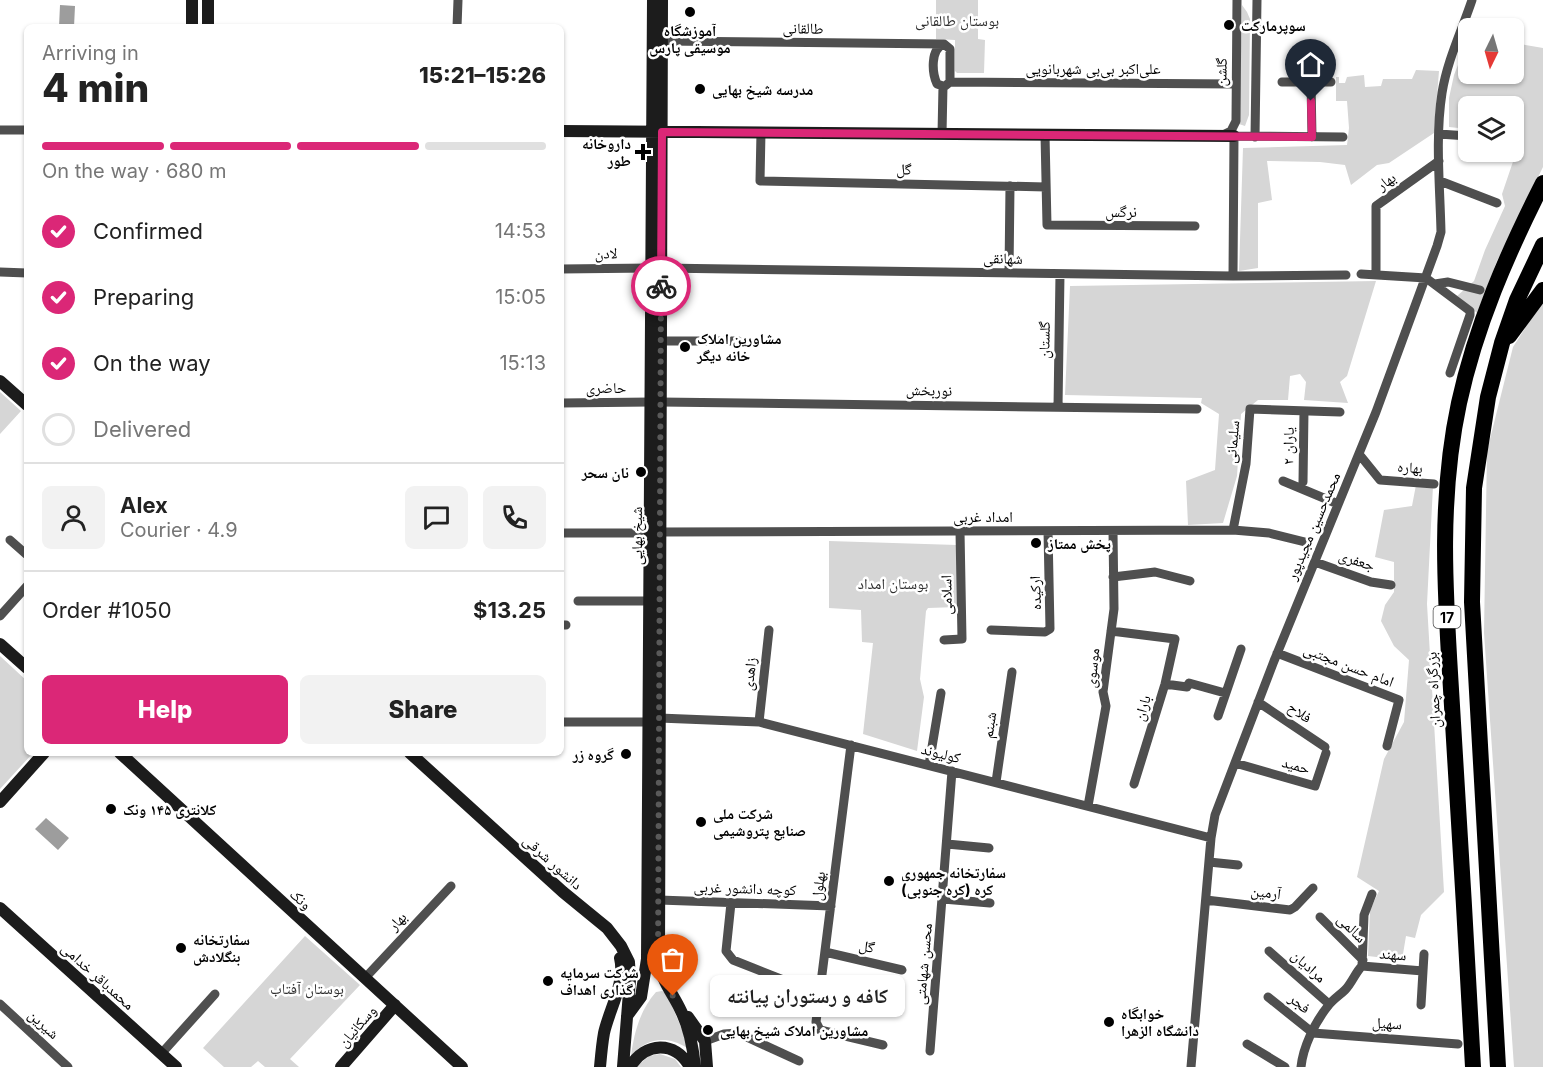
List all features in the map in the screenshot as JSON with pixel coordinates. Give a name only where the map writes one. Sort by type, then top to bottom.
[{"type":"highway","name":"بزرگراه چمران","points":[[1473,1067],[1446,598],[1445,510],[1452,445],[1468,364],[1492,290],[1543,183]]},
{"type":"highway","name":"17","points":[[1498,1067],[1472,602],[1474,488],[1479,443],[1502,343],[1517,300],[1543,245]]},
{"type":"highway","points":[[1502,343],[1517,327],[1543,290]]},
{"type":"main road","points":[[192,0],[192,24]]},
{"type":"main road","points":[[208,0],[208,24]]},
{"type":"main road","name":"شیخ بهایی","points":[[623,1067],[627,1017],[641,997],[647,958],[654,720],[656,131],[653,0]]},
{"type":"main road","name":"شیخ بهایی","points":[[656,131],[662,41],[662,0]]},
{"type":"main road","points":[[564,131],[1234,136]]},
{"type":"main road","name":"شیخ بهایی","points":[[656,268],[661,341],[656,402]]},
{"type":"main road","points":[[0,381],[24,402]]},
{"type":"main road","name":"شیخ بهایی","points":[[655,533],[650,601],[655,663]]},
{"type":"main road","points":[[0,644],[24,665]]},
{"type":"main road","name":"شیخ بهایی","points":[[654,720],[659,967],[664,982],[681,1010],[690,1033],[695,1067]]},
{"type":"main road","points":[[0,802],[41,756]]},
{"type":"main road","name":"ونک","points":[[123,756],[462,1067]]},
{"type":"main road","name":"دانشور شرقی","points":[[423,759],[564,892],[607,928],[621,946],[628,962],[627,1017]]},
{"type":"main road","points":[[564,892],[571,905],[603,932],[619,952],[622,965],[620,980],[604,1034],[600,1067]]},
{"type":"main road","name":"محمدباقر خدامی","points":[[0,908],[176,1067]]},
{"type":"main road","name":"محمدباقر خدامی","points":[[0,918],[164,1067]]},
{"type":"main road","name":"وسکانیان","points":[[341,1067],[395,1005]]},
{"type":"main road","points":[[681,1010],[693,1021],[705,1041],[707,1067]]},
{"type":"main road","points":[[630,1067],[647,1050],[659,1048],[674,1050],[690,1067]]},
{"type":"street","points":[[458,0],[458,24]]},
{"type":"street","name":"گلشن","points":[[1221,136],[1234,127],[1237,0]]},
{"type":"street","points":[[1255,137],[1257,0]]},
{"type":"street","name":"محمدحسین مجیدپور","points":[[1191,1067],[1211,838],[1215,815],[1277,653],[1359,454],[1426,278],[1441,232],[1439,134],[1442,94],[1446,75],[1472,0]]},
{"type":"street","name":"طالقانی","points":[[662,41],[944,44]]},
{"type":"street","points":[[942,134],[947,84],[950,49],[944,44],[936,49],[934,67],[937,84],[947,84]]},
{"type":"street","points":[[1282,82],[1331,82]]},
{"type":"street","points":[[1311,82],[1312,137]]},
{"type":"street","name":"علی‌اکبر بی‌بی شهربانویی","points":[[947,84],[1236,84]]},
{"type":"street","points":[[0,130],[24,130]]},
{"type":"street","name":"گل","points":[[761,132],[760,181],[1046,187]]},
{"type":"street","points":[[1439,134],[1458,135]]},
{"type":"street","points":[[1046,135],[1046,187]]},
{"type":"street","points":[[1233,276],[1234,136],[1343,137]]},
{"type":"street","name":"بهار","points":[[1376,275],[1376,206],[1439,161]]},
{"type":"street","points":[[1440,181],[1497,203]]},
{"type":"street","points":[[1009,273],[1010,186]]},
{"type":"street","name":"نرگس","points":[[1046,187],[1047,225],[1195,226]]},
{"type":"street","name":"لادن","points":[[564,269],[656,268]]},
{"type":"street","name":"شهانقی","points":[[656,268],[1233,276],[1346,275]]},
{"type":"street","points":[[0,272],[24,273]]},
{"type":"street","name":"گلستان","points":[[1058,407],[1060,274]]},
{"type":"street","points":[[1361,274],[1426,278],[1470,311],[1450,373]]},
{"type":"street","points":[[1435,284],[1448,282],[1480,290]]},
{"type":"street","points":[[661,341],[738,341]]},
{"type":"street","name":"حاضری","points":[[564,403],[656,402]]},
{"type":"street","name":"نوربخش","points":[[656,402],[1197,409]]},
{"type":"street","name":"سلیمانی","points":[[1233,530],[1246,464],[1250,410],[1340,412]]},
{"type":"street","name":"یاران ٢","points":[[1303,482],[1304,411]]},
{"type":"street","name":"بهاره","points":[[1359,454],[1380,480],[1434,484]]},
{"type":"street","points":[[1283,481],[1338,504]]},
{"type":"street","name":"امداد غربی","points":[[564,533],[1233,530],[1269,533],[1305,542]]},
{"type":"street","name":"اسلامی","points":[[944,640],[962,639],[960,531]]},
{"type":"street","name":"ارکیده","points":[[991,630],[1045,632],[1050,629],[1048,531]]},
{"type":"street","name":"موسوی","points":[[1088,806],[1106,706],[1103,692],[1114,609],[1113,531]]},
{"type":"street","points":[[10,540],[24,552]]},
{"type":"street","name":"جعفری","points":[[1315,562],[1371,582],[1391,585]]},
{"type":"street","points":[[1113,578],[1155,572],[1190,581]]},
{"type":"street","points":[[0,616],[24,589]]},
{"type":"street","points":[[578,601],[650,601]]},
{"type":"street","name":"زاهدی","points":[[759,722],[769,630]]},
{"type":"street","name":"باران","points":[[1111,631],[1175,639],[1165,684],[1134,784]]},
{"type":"street","points":[[1218,716],[1240,649]]},
{"type":"street","name":"امام حسن مجتبی","points":[[1277,653],[1399,700],[1387,746]]},
{"type":"street","name":"شبنم","points":[[996,782],[1012,672]]},
{"type":"street","points":[[1165,684],[1187,687],[1189,683],[1225,693]]},
{"type":"street","points":[[929,765],[941,693]]},
{"type":"street","name":"فلاح","points":[[1258,702],[1326,750]]},
{"type":"street","name":"کولیوند","points":[[564,722],[654,720],[759,722],[1211,838]]},
{"type":"street","name":"بهلول","points":[[851,745],[816,1022],[820,1030],[883,1045]]},
{"type":"street","name":"حمید","points":[[1235,763],[1315,786],[1326,750]]},
{"type":"street","name":"محسن شهامتی","points":[[930,1051],[952,771]]},
{"type":"street","points":[[947,844],[989,848]]},
{"type":"street","points":[[1209,862],[1238,865]]},
{"type":"street","name":"بهار","points":[[365,978],[451,886]]},
{"type":"street","name":"آرمین","points":[[1206,900],[1290,910],[1295,908],[1313,888]]},
{"type":"street","points":[[1301,1067],[1302,1058],[1313,1033],[1329,1004],[1347,988],[1363,963],[1364,915],[1372,894]]},
{"type":"street","points":[[943,899],[990,903]]},
{"type":"street","name":"کوچه دانشور غربی","points":[[659,900],[831,906]]},
{"type":"street","points":[[731,903],[726,951],[728,956],[819,994]]},
{"type":"street","name":"سالمی","points":[[1320,917],[1363,963]]},
{"type":"street","name":"گل","points":[[825,951],[902,970]]},
{"type":"street","name":"مرادیان","points":[[1269,951],[1329,1004]]},
{"type":"street","name":"سهند","points":[[1421,1005],[1424,954]]},
{"type":"street","name":"سهند","points":[[1363,963],[1423,971]]},
{"type":"street","points":[[161,1054],[215,994]]},
{"type":"street","name":"فجر","points":[[1269,997],[1313,1033]]},
{"type":"street","name":"شیرین","points":[[0,1004],[69,1067]]},
{"type":"street","points":[[705,1041],[723,1034],[738,1033],[800,1061]]},
{"type":"street","name":"سهیل","points":[[1313,1033],[1458,1044]]},
{"type":"street","points":[[1247,1044],[1285,1067]]},
{"type":"green space","name":"بوستان طالقانی","points":[[936,0],[978,0],[978,39],[985,40],[984,73],[957,73],[955,71],[955,40],[936,39]]},
{"type":"green space","points":[[1242,5],[1250,19],[1249,115],[1245,126],[1239,124]]},
{"type":"green space","points":[[1524,45],[1543,48],[1543,167],[1497,261],[1477,313],[1457,296],[1474,281],[1505,206],[1502,194],[1513,162],[1524,162],[1524,96],[1458,96],[1458,128],[1449,127],[1449,98],[1458,65],[1458,84],[1524,84]]},
{"type":"green space","points":[[1416,70],[1439,71],[1434,133],[1389,163],[1377,165],[1351,185],[1345,165],[1267,161],[1272,200],[1258,203],[1258,268],[1239,271],[1243,148],[1347,145],[1349,128],[1347,101],[1336,101],[1336,77],[1339,77],[1339,83],[1345,83],[1347,77],[1364,75],[1365,87],[1381,86],[1383,79],[1412,79]]},
{"type":"green space","points":[[1376,281],[1347,376],[1340,382],[1348,403],[1304,400],[1306,382],[1300,374],[1290,376],[1288,400],[1258,400],[1241,414],[1237,476],[1223,523],[1188,525],[1186,481],[1215,470],[1219,414],[1201,403],[1202,398],[1065,395],[1070,286]]},
{"type":"green space","points":[[1543,300],[1543,1067],[1514,1067],[1484,633],[1487,451],[1513,347]]},
{"type":"green space","points":[[0,392],[21,411],[0,434]]},
{"type":"green space","points":[[1416,485],[1433,486],[1427,604],[1444,892],[1421,915],[1415,938],[1406,936],[1402,960],[1368,956],[1370,910],[1379,891],[1357,877],[1384,759],[1404,722],[1409,660],[1394,646],[1381,621],[1385,605],[1394,592],[1394,562],[1375,557],[1384,510],[1412,506]]},
{"type":"green space","name":"بوستان امداد","points":[[829,541],[957,545],[958,607],[928,608],[926,611],[920,679],[924,697],[917,751],[863,734],[873,643],[862,642],[861,610],[829,608]]},
{"type":"green space","points":[[0,656],[24,678],[24,756],[30,756],[0,789]]},
{"type":"green space","name":"بوستان آفتاب","points":[[305,936],[360,985],[290,1059],[299,1067],[265,1067],[258,1061],[251,1067],[224,1067],[203,1048]]},
{"type":"green space","points":[[662,991],[667,994],[683,1032],[687,1048],[672,1041],[657,1040],[643,1045],[631,1056],[642,1014],[656,992]]},
{"type":"green space","points":[[660,1054],[675,1059],[681,1067],[636,1067],[649,1056]]},
{"type":"shaded area","points":[[60,5],[75,6],[74,24],[59,24]]},
{"type":"shaded area","points":[[46,818],[69,838],[58,850],[35,829]]},
{"type":"way so far","points":[[661,286],[658,959],[661,975],[673,996]]},
{"type":"place","name":"آموزشگاه موسیقی پارس","points":[[690,12]]},
{"type":"place","name":"سوپرمارکت","points":[[1229,25]]},
{"type":"place","name":"مدرسه شیخ بهایی","points":[[700,89]]},
{"type":"place","name":"داروخانه طور","points":[[643,152]]},
{"type":"place","name":"مشاورین املاک خانه دیگر","points":[[685,347]]},
{"type":"place","name":"نان سحر","points":[[641,472]]},
{"type":"place","name":"پخش ممتاز","points":[[1036,543]]},
{"type":"place","name":"گروه زر","points":[[626,754]]},
{"type":"place","name":"کلانتری ۱۴۵ ونک","points":[[111,809]]},
{"type":"place","name":"شرکت ملی صنایع پتروشیمی","points":[[701,822]]},
{"type":"place","name":"سفارتخانه جمهوری کره (کره جنوبی)","points":[[889,881]]},
{"type":"place","name":"سفارتخانه بنگلادش","points":[[181,948]]},
{"type":"place","name":"شرکت سرمایه گذاری اهداف","points":[[548,981]]},
{"type":"place","name":"کافه و رستوران پیانته","points":[[673,996]]},
{"type":"place","name":"خوابگاه دانشگاه الزهرا","points":[[1109,1022]]},
{"type":"place","name":"مشاورین املاک شیخ بهایی","points":[[708,1030]]},
{"type":"route","points":[[661,286],[662,132],[1312,137],[1311,101]]}]
